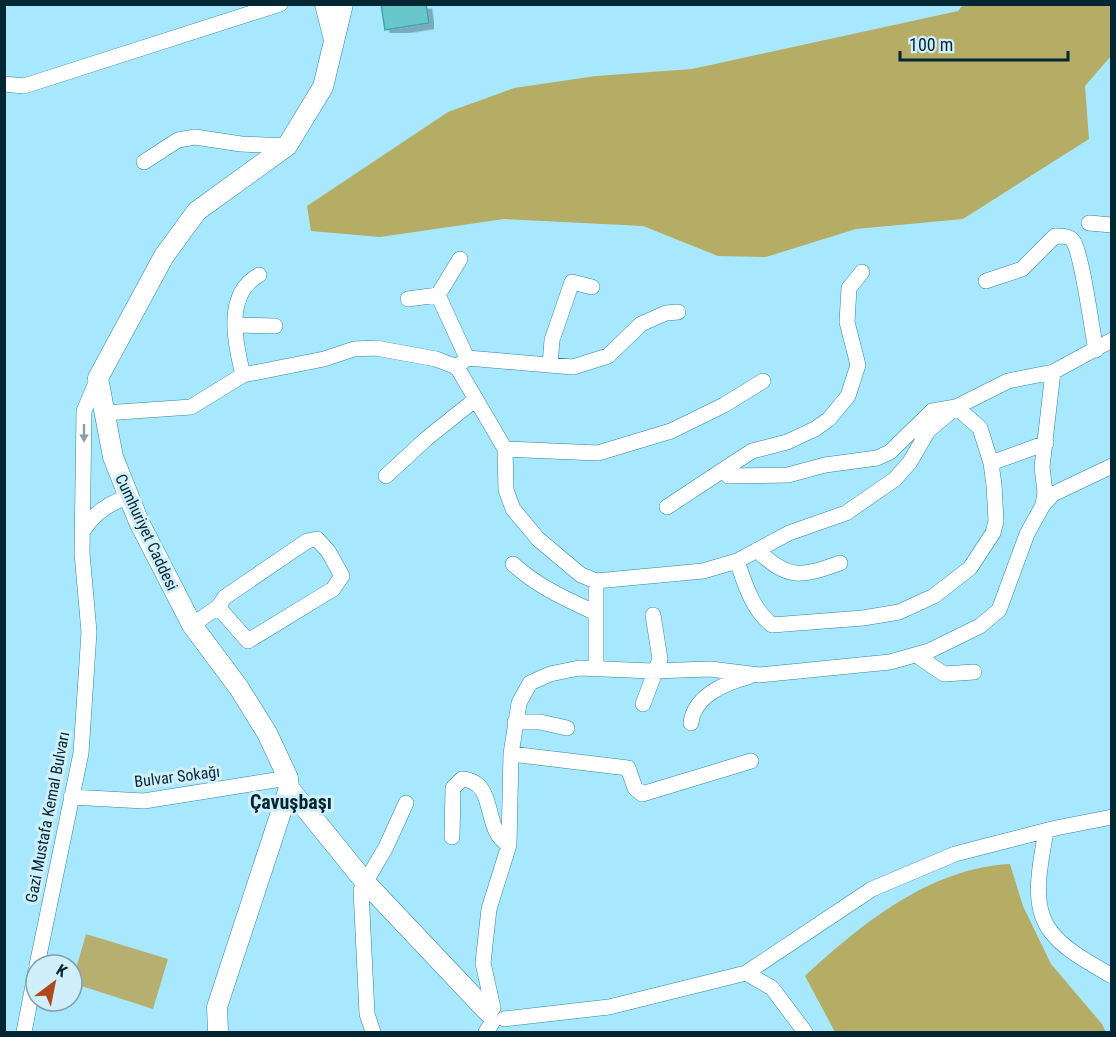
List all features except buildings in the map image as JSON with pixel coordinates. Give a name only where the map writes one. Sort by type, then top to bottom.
[{"type":"main road","points":[[325,4],[334,39]]},
{"type":"main road","points":[[98,378],[164,256],[197,211],[287,146],[322,87],[343,4]]},
{"type":"main road","name":"Cumhuriyet Caddesi","points":[[98,378],[112,457],[128,497],[192,625],[261,724],[288,783],[365,882],[493,1019]]},
{"type":"main road","points":[[218,1032],[217,1008],[288,783]]},
{"type":"street","points":[[4,84],[24,86],[280,4]]},
{"type":"street","points":[[144,162],[178,140],[195,137],[241,144],[287,146]]},
{"type":"street","points":[[1089,223],[1112,225]]},
{"type":"street","points":[[986,281],[1022,269],[1055,236],[1068,237],[1074,241],[1080,264],[1096,350]]},
{"type":"street","points":[[438,295],[460,259]]},
{"type":"street","points":[[667,507],[752,451],[786,442],[815,429],[829,419],[848,396],[858,364],[848,322],[849,288],[862,272]]},
{"type":"street","points":[[243,375],[236,348],[239,292],[247,281],[259,275]]},
{"type":"street","points":[[550,365],[552,340],[572,282],[592,287]]},
{"type":"street","points":[[408,299],[438,295]]},
{"type":"street","points":[[438,295],[476,399],[505,448],[506,490],[513,509],[538,539],[580,575],[597,581],[703,571],[737,561],[789,533],[846,513],[895,479],[910,462],[928,431],[956,407],[1008,381],[1053,372],[1112,340]]},
{"type":"street","points":[[105,413],[191,407],[243,375],[324,359],[354,349],[376,348],[462,363],[573,367],[608,356],[641,324],[666,313],[678,312]]},
{"type":"street","points":[[236,325],[275,326]]},
{"type":"street","points":[[1043,505],[1042,467],[1053,372]]},
{"type":"street","name":"Gazi Mustafa Kemal Bulvarı","points":[[39,953],[81,753],[88,632],[83,531],[84,411],[98,378]]},
{"type":"street","points":[[505,448],[598,453],[670,431],[724,405],[763,381]]},
{"type":"street","points":[[386,476],[426,439],[476,399]]},
{"type":"street","points":[[723,470],[728,476],[788,475],[825,465],[877,458],[890,452],[932,411],[956,407]]},
{"type":"street","points":[[737,561],[756,607],[761,616],[772,625],[863,618],[915,606],[955,583],[970,568],[993,533],[996,521],[991,463],[980,428],[956,407]]},
{"type":"street","points":[[991,463],[1046,443]]},
{"type":"street","points":[[692,723],[692,713],[718,686],[759,675],[890,662],[916,655],[980,626],[999,610],[1027,534],[1043,505],[1053,494],[1112,466]]},
{"type":"street","points":[[83,531],[96,514],[116,501],[128,497]]},
{"type":"street","points":[[192,625],[218,607],[225,597],[307,541],[317,539],[328,551],[342,576],[333,589],[248,641],[218,607]]},
{"type":"street","points":[[757,550],[776,569],[793,574],[820,570],[840,563]]},
{"type":"street","points":[[513,564],[529,578],[555,594],[596,613]]},
{"type":"street","points":[[596,668],[597,581]]},
{"type":"street","points":[[643,704],[660,659],[653,615]]},
{"type":"street","points":[[916,655],[944,674],[974,672]]},
{"type":"street","points":[[759,675],[710,669],[656,671],[579,668],[550,674],[530,683],[519,703],[515,722],[511,754],[508,845],[489,909],[483,963],[493,1019],[609,1007],[746,973],[872,889],[954,855],[1046,831],[1112,817]]},
{"type":"street","points":[[515,722],[540,722],[567,728]]},
{"type":"street","points":[[511,754],[628,768],[635,788],[642,794],[752,761]]},
{"type":"street","points":[[452,837],[453,788],[462,779],[472,780],[484,791],[495,833],[508,845]]},
{"type":"street","name":"Bulvar Sokağı","points":[[71,798],[144,801],[288,783]]},
{"type":"street","points":[[373,1032],[367,1014],[360,895],[406,803]]},
{"type":"street","points":[[1046,831],[1038,891],[1045,924],[1062,943],[1112,976]]},
{"type":"street","points":[[746,973],[772,988],[805,1032]]},
{"type":"street","points":[[24,1032],[28,1013]]},
{"type":"shaded area","points":[[963,5],[1112,5],[1111,56],[1085,86],[1089,139],[963,219],[856,229],[766,257],[718,256],[643,226],[504,219],[380,237],[311,231],[307,206],[448,112],[514,88],[596,76],[692,69],[958,11]]},
{"type":"shaded area","points":[[1010,864],[1023,906],[1051,964],[1102,1024],[1106,1032],[835,1032],[805,976],[873,919],[925,887],[981,868]]},
{"type":"shaded area","points":[[86,934],[168,959],[153,1009],[84,987],[84,953],[81,953]]},
{"type":"district","name":"Çavuşbaşı","points":[[291,802]]}]
